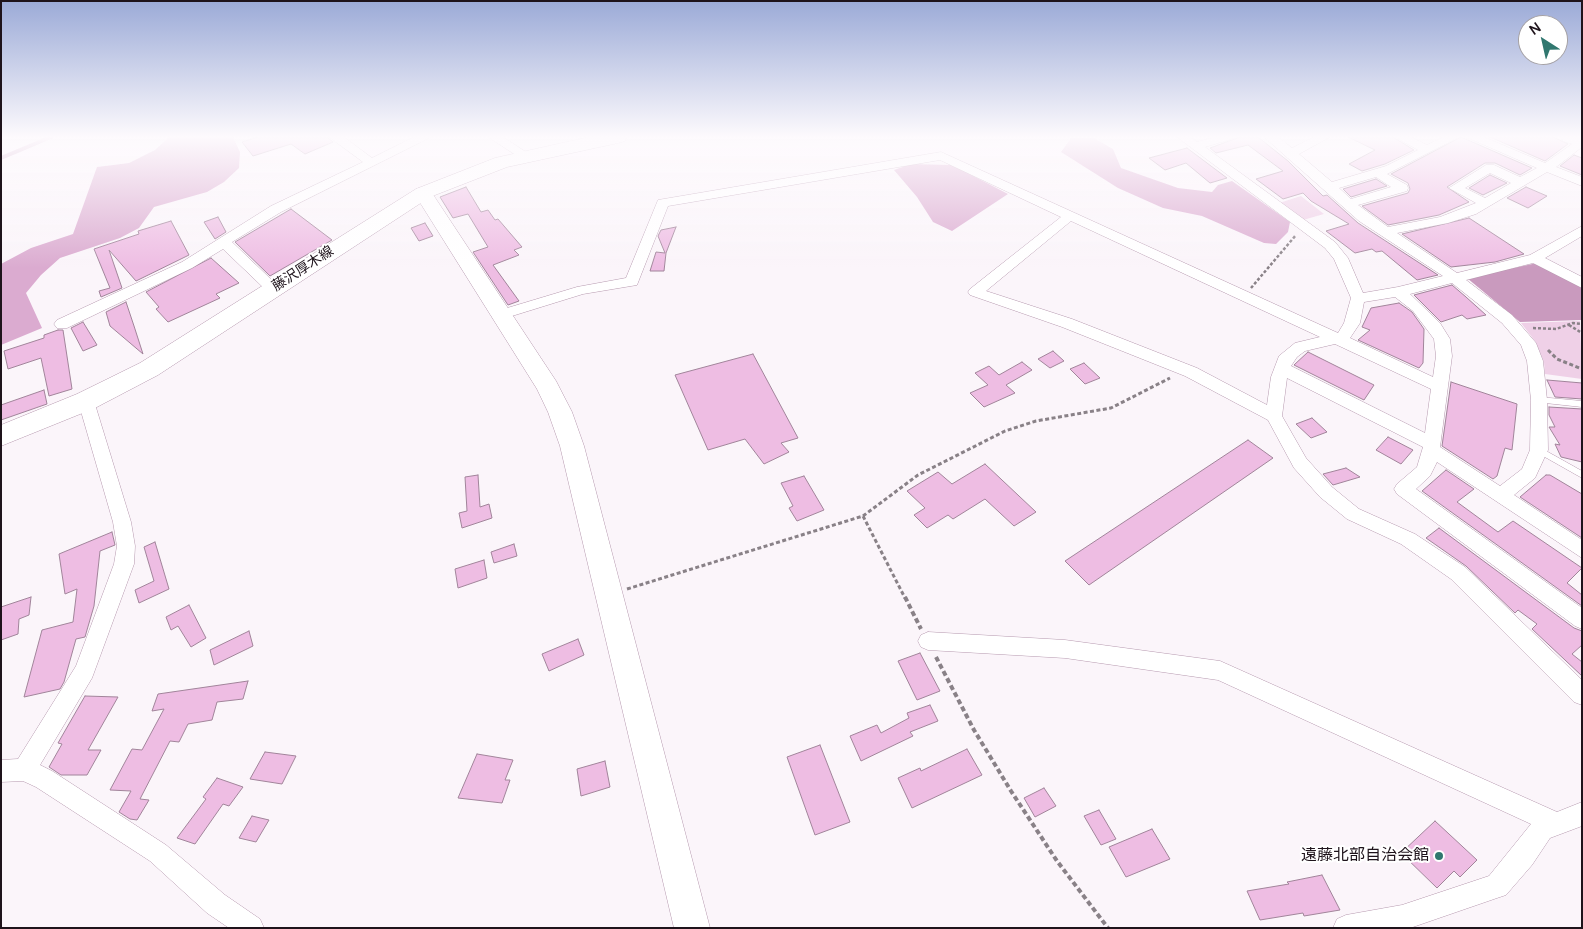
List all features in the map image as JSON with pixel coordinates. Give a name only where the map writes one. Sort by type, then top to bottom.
[{"type":"main road","name":"藤沢厚木線","points":[[1,436],[86,401],[149,368],[423,193],[453,180]]},
{"type":"street","points":[[62,324],[187,265],[276,209],[336,180]]},
{"type":"street","points":[[499,314],[582,290],[632,282],[663,203],[793,180]]},
{"type":"street","points":[[993,180],[1439,386]]},
{"type":"street","points":[[1242,180],[1330,245],[1341,258],[1358,298],[1352,322],[1343,337],[1300,347],[1291,352],[1285,360],[1279,378],[1274,416]]},
{"type":"street","points":[[1322,180],[1348,204],[1384,232],[1456,278],[1517,329],[1528,342],[1535,361],[1539,400],[1539,450],[1529,473],[1501,496]]},
{"type":"street","points":[[1330,187],[1355,180]]},
{"type":"street","points":[[1348,204],[1402,188],[1389,180]]},
{"type":"street","points":[[1468,180],[1455,188],[1486,203]]},
{"type":"street","points":[[1516,180],[1522,183]]},
{"type":"street","points":[[1384,232],[1458,216],[1526,180]]},
{"type":"street","points":[[423,193],[499,314],[548,387],[560,412],[572,446],[692,928]]},
{"type":"street","points":[[1070,216],[976,292],[1067,324],[1191,372],[1274,416],[1300,464],[1326,492],[1354,514],[1408,539],[1458,573],[1582,695]]},
{"type":"street","points":[[1358,298],[1398,292],[1536,258],[1582,230]]},
{"type":"street","points":[[224,242],[273,289]]},
{"type":"street","points":[[1536,258],[1582,283]]},
{"type":"street","points":[[1398,292],[1426,317],[1442,339],[1444,356],[1431,447],[1424,471],[1403,489],[1582,620]]},
{"type":"street","points":[[1283,370],[1431,447],[1581,550]]},
{"type":"street","points":[[86,401],[122,522],[126,546],[124,564],[85,671],[12,770],[44,779],[158,853],[216,904],[251,928]]},
{"type":"street","points":[[928,641],[1065,649],[1220,671],[1558,824]]},
{"type":"street","points":[[1346,928],[1406,923],[1497,886],[1523,856],[1542,829],[1582,814]]},
{"type":"lane","points":[[1539,400],[1582,404]]},
{"type":"lane","points":[[1539,450],[1581,475]]},
{"type":"path","points":[[1244,296],[1304,226]]},
{"type":"path","points":[[1517,329],[1556,329],[1582,324]]},
{"type":"path","points":[[1569,325],[1582,332]]},
{"type":"path","points":[[1544,343],[1557,359],[1582,369]]},
{"type":"path","points":[[609,594],[863,516],[878,507],[918,475],[1005,431],[1036,421],[1110,408],[1164,380],[1191,372]]},
{"type":"path","points":[[863,516],[974,730],[1057,861],[1108,928]]},
{"type":"shaded area","points":[[92,180],[226,180],[207,192],[154,207],[139,228],[120,238],[60,258],[41,275],[26,293],[42,328],[1,345],[1,264],[31,248],[73,234]]},
{"type":"shaded area","points":[[903,180],[982,180],[1008,194],[952,231],[933,222],[917,197]]},
{"type":"shaded area","points":[[1106,180],[1156,180],[1178,188],[1212,192],[1218,185],[1232,181],[1290,222],[1288,232],[1276,244],[1264,243],[1202,216],[1163,208],[1118,188]]},
{"type":"shaded area","points":[[1301,196],[1324,214],[1303,220],[1279,203]]},
{"type":"shaded area","points":[[1537,263],[1582,286],[1582,320],[1520,322],[1467,278]]},
{"type":"shaded area","points":[[1580,321],[1582,379],[1545,374],[1544,362],[1535,341],[1521,323]]},
{"type":"building","points":[[1207,180],[1219,180],[1210,183]]},
{"type":"building","points":[[1258,180],[1307,180],[1323,196],[1327,195],[1358,223],[1438,275],[1417,280],[1382,251],[1376,252],[1372,249],[1355,253],[1326,231],[1349,224],[1311,201],[1303,193],[1283,199]]},
{"type":"building","points":[[1372,180],[1378,180],[1387,186],[1351,197],[1343,189]]},
{"type":"building","points":[[1403,180],[1458,180],[1447,187],[1469,202],[1439,215],[1388,225],[1362,206],[1408,193],[1410,189],[1408,183]]},
{"type":"building","points":[[1481,180],[1501,180],[1507,183],[1483,195],[1469,188]]},
{"type":"building","points":[[466,187],[481,212],[488,210],[495,220],[498,219],[522,247],[514,250],[519,255],[493,265],[519,301],[508,305],[473,252],[488,247],[468,214],[453,218],[440,197]]},
{"type":"building","points":[[1526,187],[1547,196],[1528,208],[1507,198]]},
{"type":"building","points":[[291,209],[332,240],[270,276],[235,242]]},
{"type":"building","points":[[218,217],[226,232],[215,239],[204,222]]},
{"type":"building","points":[[1469,218],[1524,254],[1495,262],[1451,267],[1402,234]]},
{"type":"building","points":[[171,221],[189,255],[136,281],[109,250],[122,288],[101,297],[99,291],[110,288],[94,249],[139,234],[138,231]]},
{"type":"building","points":[[425,223],[433,236],[419,241],[411,228]]},
{"type":"building","points":[[676,227],[666,253],[664,271],[650,271],[656,252],[665,253],[658,236],[661,230]]},
{"type":"building","points":[[211,258],[239,283],[216,294],[220,298],[168,322],[156,309],[159,307],[146,292]]},
{"type":"building","points":[[1452,285],[1486,315],[1467,319],[1462,315],[1441,322],[1414,295]]},
{"type":"building","points":[[126,302],[143,354],[110,326],[106,312]]},
{"type":"building","points":[[1399,303],[1412,312],[1424,329],[1423,363],[1419,368],[1358,340],[1370,330],[1362,327],[1371,308]]},
{"type":"building","points":[[83,322],[97,345],[83,351],[71,328]]},
{"type":"building","points":[[63,330],[72,389],[49,396],[41,358],[8,369],[4,351],[44,338],[44,335]]},
{"type":"building","points":[[1053,351],[1064,361],[1050,368],[1038,359]]},
{"type":"building","points":[[1308,352],[1374,385],[1364,400],[1294,365]]},
{"type":"building","points":[[753,354],[798,438],[781,443],[789,452],[764,464],[745,439],[708,450],[675,375]]},
{"type":"building","points":[[1022,362],[1032,370],[1006,385],[1015,393],[984,407],[970,393],[988,385],[975,373],[989,366],[999,375]]},
{"type":"building","points":[[1084,363],[1100,378],[1085,384],[1070,369]]},
{"type":"building","points":[[1547,380],[1582,383],[1582,399],[1555,397]]},
{"type":"building","points":[[1451,382],[1517,404],[1512,450],[1505,448],[1497,476],[1493,479],[1442,446]]},
{"type":"building","points":[[44,390],[47,404],[1,420],[1,405]]},
{"type":"building","points":[[1549,407],[1582,409],[1582,462],[1561,457],[1555,444],[1560,445],[1549,427],[1555,427],[1549,415]]},
{"type":"building","points":[[1312,418],[1327,432],[1311,438],[1296,424]]},
{"type":"building","points":[[1388,437],[1413,450],[1401,464],[1376,450]]},
{"type":"building","points":[[1248,440],[1273,458],[1089,585],[1065,561]]},
{"type":"building","points":[[985,464],[1036,512],[1014,526],[985,499],[953,519],[948,515],[927,528],[914,515],[925,508],[907,491],[938,472],[952,484]]},
{"type":"building","points":[[1346,468],[1360,477],[1333,485],[1323,474]]},
{"type":"building","points":[[1446,470],[1474,489],[1457,502],[1498,532],[1513,521],[1582,568],[1567,583],[1582,595],[1582,606],[1422,491]]},
{"type":"building","points":[[478,475],[480,507],[489,504],[492,518],[462,528],[459,513],[467,511],[465,477]]},
{"type":"building","points":[[1546,475],[1550,475],[1582,494],[1582,538],[1520,497]]},
{"type":"building","points":[[804,476],[824,510],[797,521],[789,508],[793,506],[781,483]]},
{"type":"building","points":[[1439,528],[1574,628],[1582,631],[1582,645],[1572,654],[1582,662],[1582,676],[1532,629],[1537,624],[1518,610],[1515,613],[1466,566],[1426,538]]},
{"type":"building","points":[[112,532],[115,545],[100,551],[94,606],[85,637],[76,639],[64,682],[60,689],[24,697],[42,630],[73,622],[77,589],[65,594],[59,554]]},
{"type":"building","points":[[155,542],[169,589],[139,603],[135,590],[154,581],[144,547]]},
{"type":"building","points":[[514,544],[517,556],[494,563],[491,552]]},
{"type":"building","points":[[484,560],[487,578],[458,588],[455,569]]},
{"type":"building","points":[[31,597],[29,615],[19,619],[18,634],[1,640],[1,607]]},
{"type":"building","points":[[189,605],[206,638],[191,647],[178,626],[171,630],[166,617]]},
{"type":"building","points":[[249,631],[253,646],[214,665],[210,650]]},
{"type":"building","points":[[578,639],[584,655],[549,671],[542,654]]},
{"type":"building","points":[[920,653],[940,691],[917,700],[898,661]]},
{"type":"building","points":[[248,681],[243,699],[217,702],[212,720],[188,724],[179,742],[170,741],[140,799],[149,800],[137,820],[130,819],[119,812],[131,791],[110,790],[132,749],[142,750],[164,709],[152,711],[158,694]]},
{"type":"building","points":[[85,696],[118,697],[88,750],[101,750],[87,775],[61,775],[49,767],[62,744],[58,743]]},
{"type":"building","points":[[930,705],[938,721],[910,732],[913,736],[861,761],[850,736],[877,725],[881,733],[909,718],[907,713]]},
{"type":"building","points":[[820,745],[850,822],[815,835],[787,757]]},
{"type":"building","points":[[967,749],[982,775],[912,808],[898,778],[920,768],[921,771]]},
{"type":"building","points":[[265,752],[296,756],[282,784],[250,779]]},
{"type":"building","points":[[477,754],[513,760],[505,780],[510,780],[502,803],[458,798]]},
{"type":"building","points":[[605,761],[610,787],[581,796],[577,769]]},
{"type":"building","points":[[217,778],[243,787],[229,806],[223,804],[195,844],[177,838],[206,799],[203,797]]},
{"type":"building","points":[[1044,788],[1056,806],[1035,817],[1024,798]]},
{"type":"building","points":[[1099,810],[1116,839],[1101,845],[1084,816]]},
{"type":"building","points":[[252,816],[269,820],[256,842],[239,838]]},
{"type":"building","name":"遠藤北部自治会館","points":[[1435,821],[1477,860],[1460,877],[1454,871],[1437,888],[1401,853]]},
{"type":"building","points":[[1152,829],[1170,859],[1126,877],[1109,847]]},
{"type":"building","points":[[1322,875],[1340,910],[1304,916],[1303,913],[1260,920],[1247,891],[1289,884],[1287,882]]},
{"type":"place","name":"遠藤北部自治会館","points":[[1439,856]]}]
